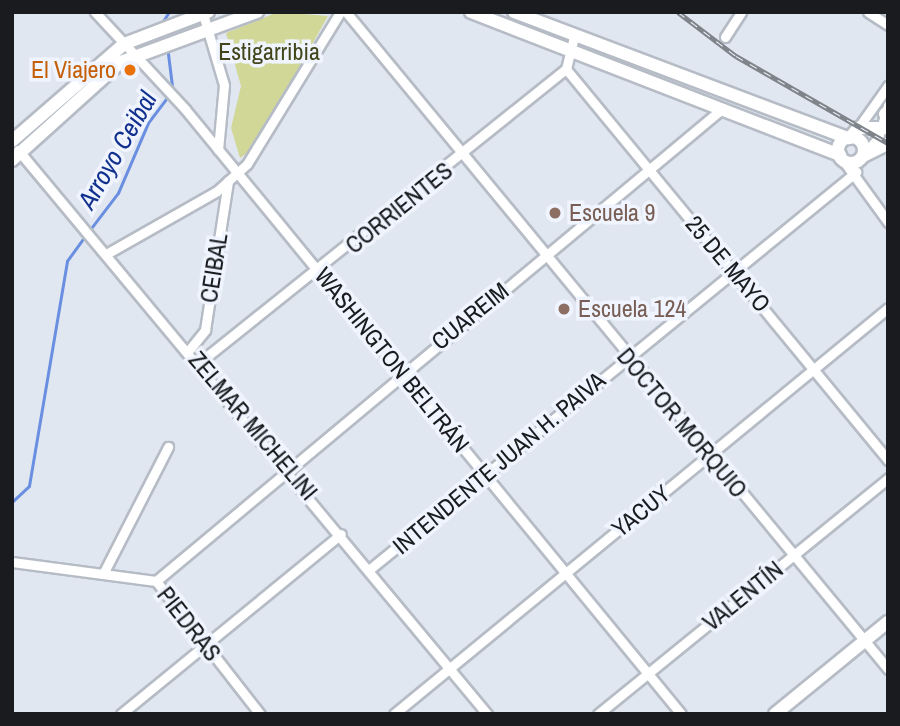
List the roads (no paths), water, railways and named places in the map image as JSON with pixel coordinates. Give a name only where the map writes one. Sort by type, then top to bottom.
[{"type":"street","name":"WASHINGTON BELTRÁN","points":[[95,12],[132,56],[185,109],[681,714]]},
{"type":"street","points":[[14,149],[132,56],[257,12]]},
{"type":"street","points":[[107,253],[228,181],[260,149],[340,12]]},
{"type":"street","name":"DOCTOR MORQUIO","points":[[346,12],[466,154],[626,357],[888,669]]},
{"type":"street","points":[[471,12],[723,108],[841,158],[859,163],[888,144]]},
{"type":"street","points":[[514,12],[848,134],[862,144],[858,185],[888,222]]},
{"type":"street","points":[[725,37],[741,12]]},
{"type":"street","points":[[868,12],[888,25]]},
{"type":"street","points":[[14,149],[124,44],[205,13],[207,29],[224,85],[218,150]]},
{"type":"street","points":[[566,69],[574,36]]},
{"type":"street","name":"CORRIENTES","points":[[200,362],[320,272],[566,69]]},
{"type":"street","name":"25 DE MAYO","points":[[566,69],[816,369],[888,460]]},
{"type":"street","points":[[841,158],[848,134],[888,86]]},
{"type":"street","name":"CUAREIM","points":[[156,580],[402,371],[723,108]]},
{"type":"street","points":[[848,134],[886,118]]},
{"type":"street","name":"INTENDENTE JUAN H. PAIVA","points":[[370,569],[734,271],[859,163],[886,118]]},
{"type":"street","name":"ZELMAR MICHELINI","points":[[14,149],[190,350],[487,714]]},
{"type":"street","name":"CEIBAL","points":[[190,350],[205,330],[228,181]]},
{"type":"street","name":"YACUY","points":[[394,714],[449,666],[888,308]]},
{"type":"street","points":[[103,574],[168,447]]},
{"type":"street","name":"VALENTÍN","points":[[598,714],[888,478]]},
{"type":"street","points":[[121,714],[341,534]]},
{"type":"street","name":"PIEDRAS","points":[[12,562],[156,580],[260,714]]},
{"type":"street","points":[[775,714],[888,622]]},
{"type":"waterway","name":"Arroyo Ceibal","points":[[162,23],[169,12]]},
{"type":"waterway","name":"Arroyo Ceibal","points":[[168,50],[173,90]]},
{"type":"waterway","name":"Arroyo Ceibal","points":[[89,231],[118,193],[148,123],[168,96]]},
{"type":"waterway","name":"Arroyo Ceibal","points":[[12,502],[29,486],[67,261],[85,236]]},
{"type":"railway","points":[[678,12],[736,56],[888,143]]},
{"type":"place","name":"El Viajero","points":[[130,70]]},
{"type":"place","name":"Escuela 9","points":[[555,213]]},
{"type":"place","name":"Escuela 124","points":[[564,309]]},
{"type":"park label","name":"Estigarribia","points":[[269,52]]}]
